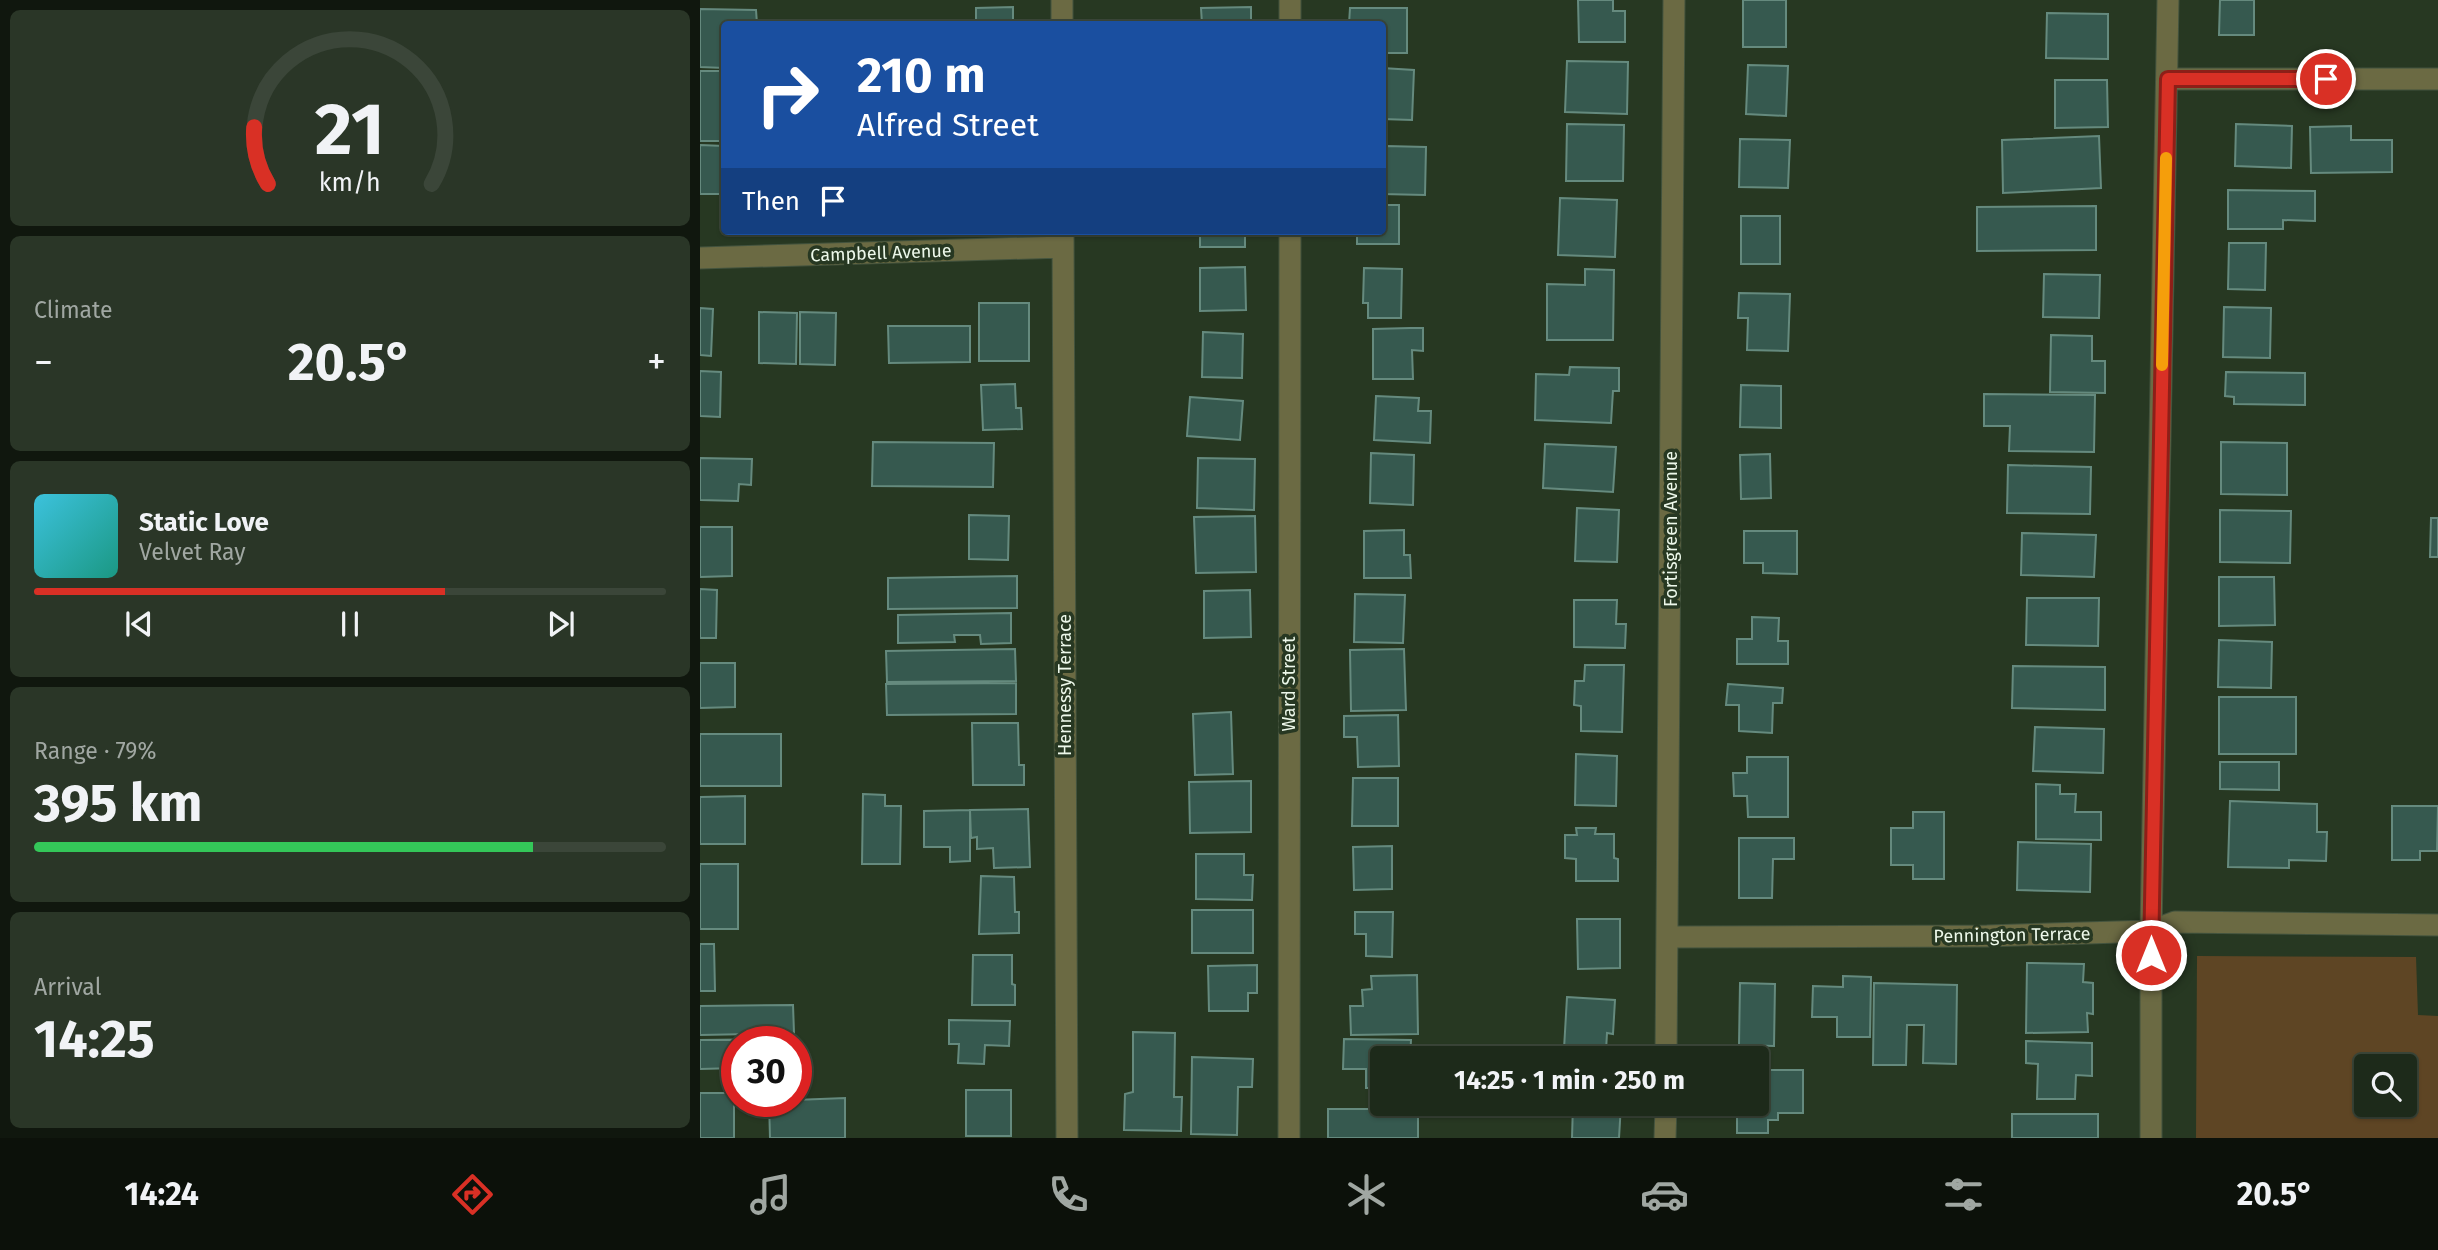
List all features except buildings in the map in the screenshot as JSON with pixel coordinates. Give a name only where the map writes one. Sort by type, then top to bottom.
[{"type":"street","points":[[1062,0],[1062,21]]},
{"type":"street","points":[[1290,0],[1290,21]]},
{"type":"street","name":"Fortisgreen Avenue","points":[[1666,1046],[1674,0]]},
{"type":"street","points":[[2151,1138],[2151,931],[2168,0]]},
{"type":"street","points":[[2168,79],[2438,79]]},
{"type":"street","name":"Ward Street","points":[[1289,1138],[1290,235]]},
{"type":"street","name":"Campbell Avenue","points":[[700,258],[1063,239]]},
{"type":"street","name":"Hennessy Terrace","points":[[1063,239],[1067,1138]]},
{"type":"street","name":"Pennington Terrace","points":[[1668,937],[1987,936],[2151,931],[2175,922],[2438,925]]},
{"type":"street","points":[[1665,1138],[1666,1116]]},
{"type":"shaded area","points":[[2197,956],[2416,957],[2418,1015],[2438,1016],[2438,1138],[2196,1138]]},
{"type":"slow traffic","points":[[2162,365],[2166,158]]},
{"type":"route","points":[[2151,955],[2168,79],[2326,79]]}]
